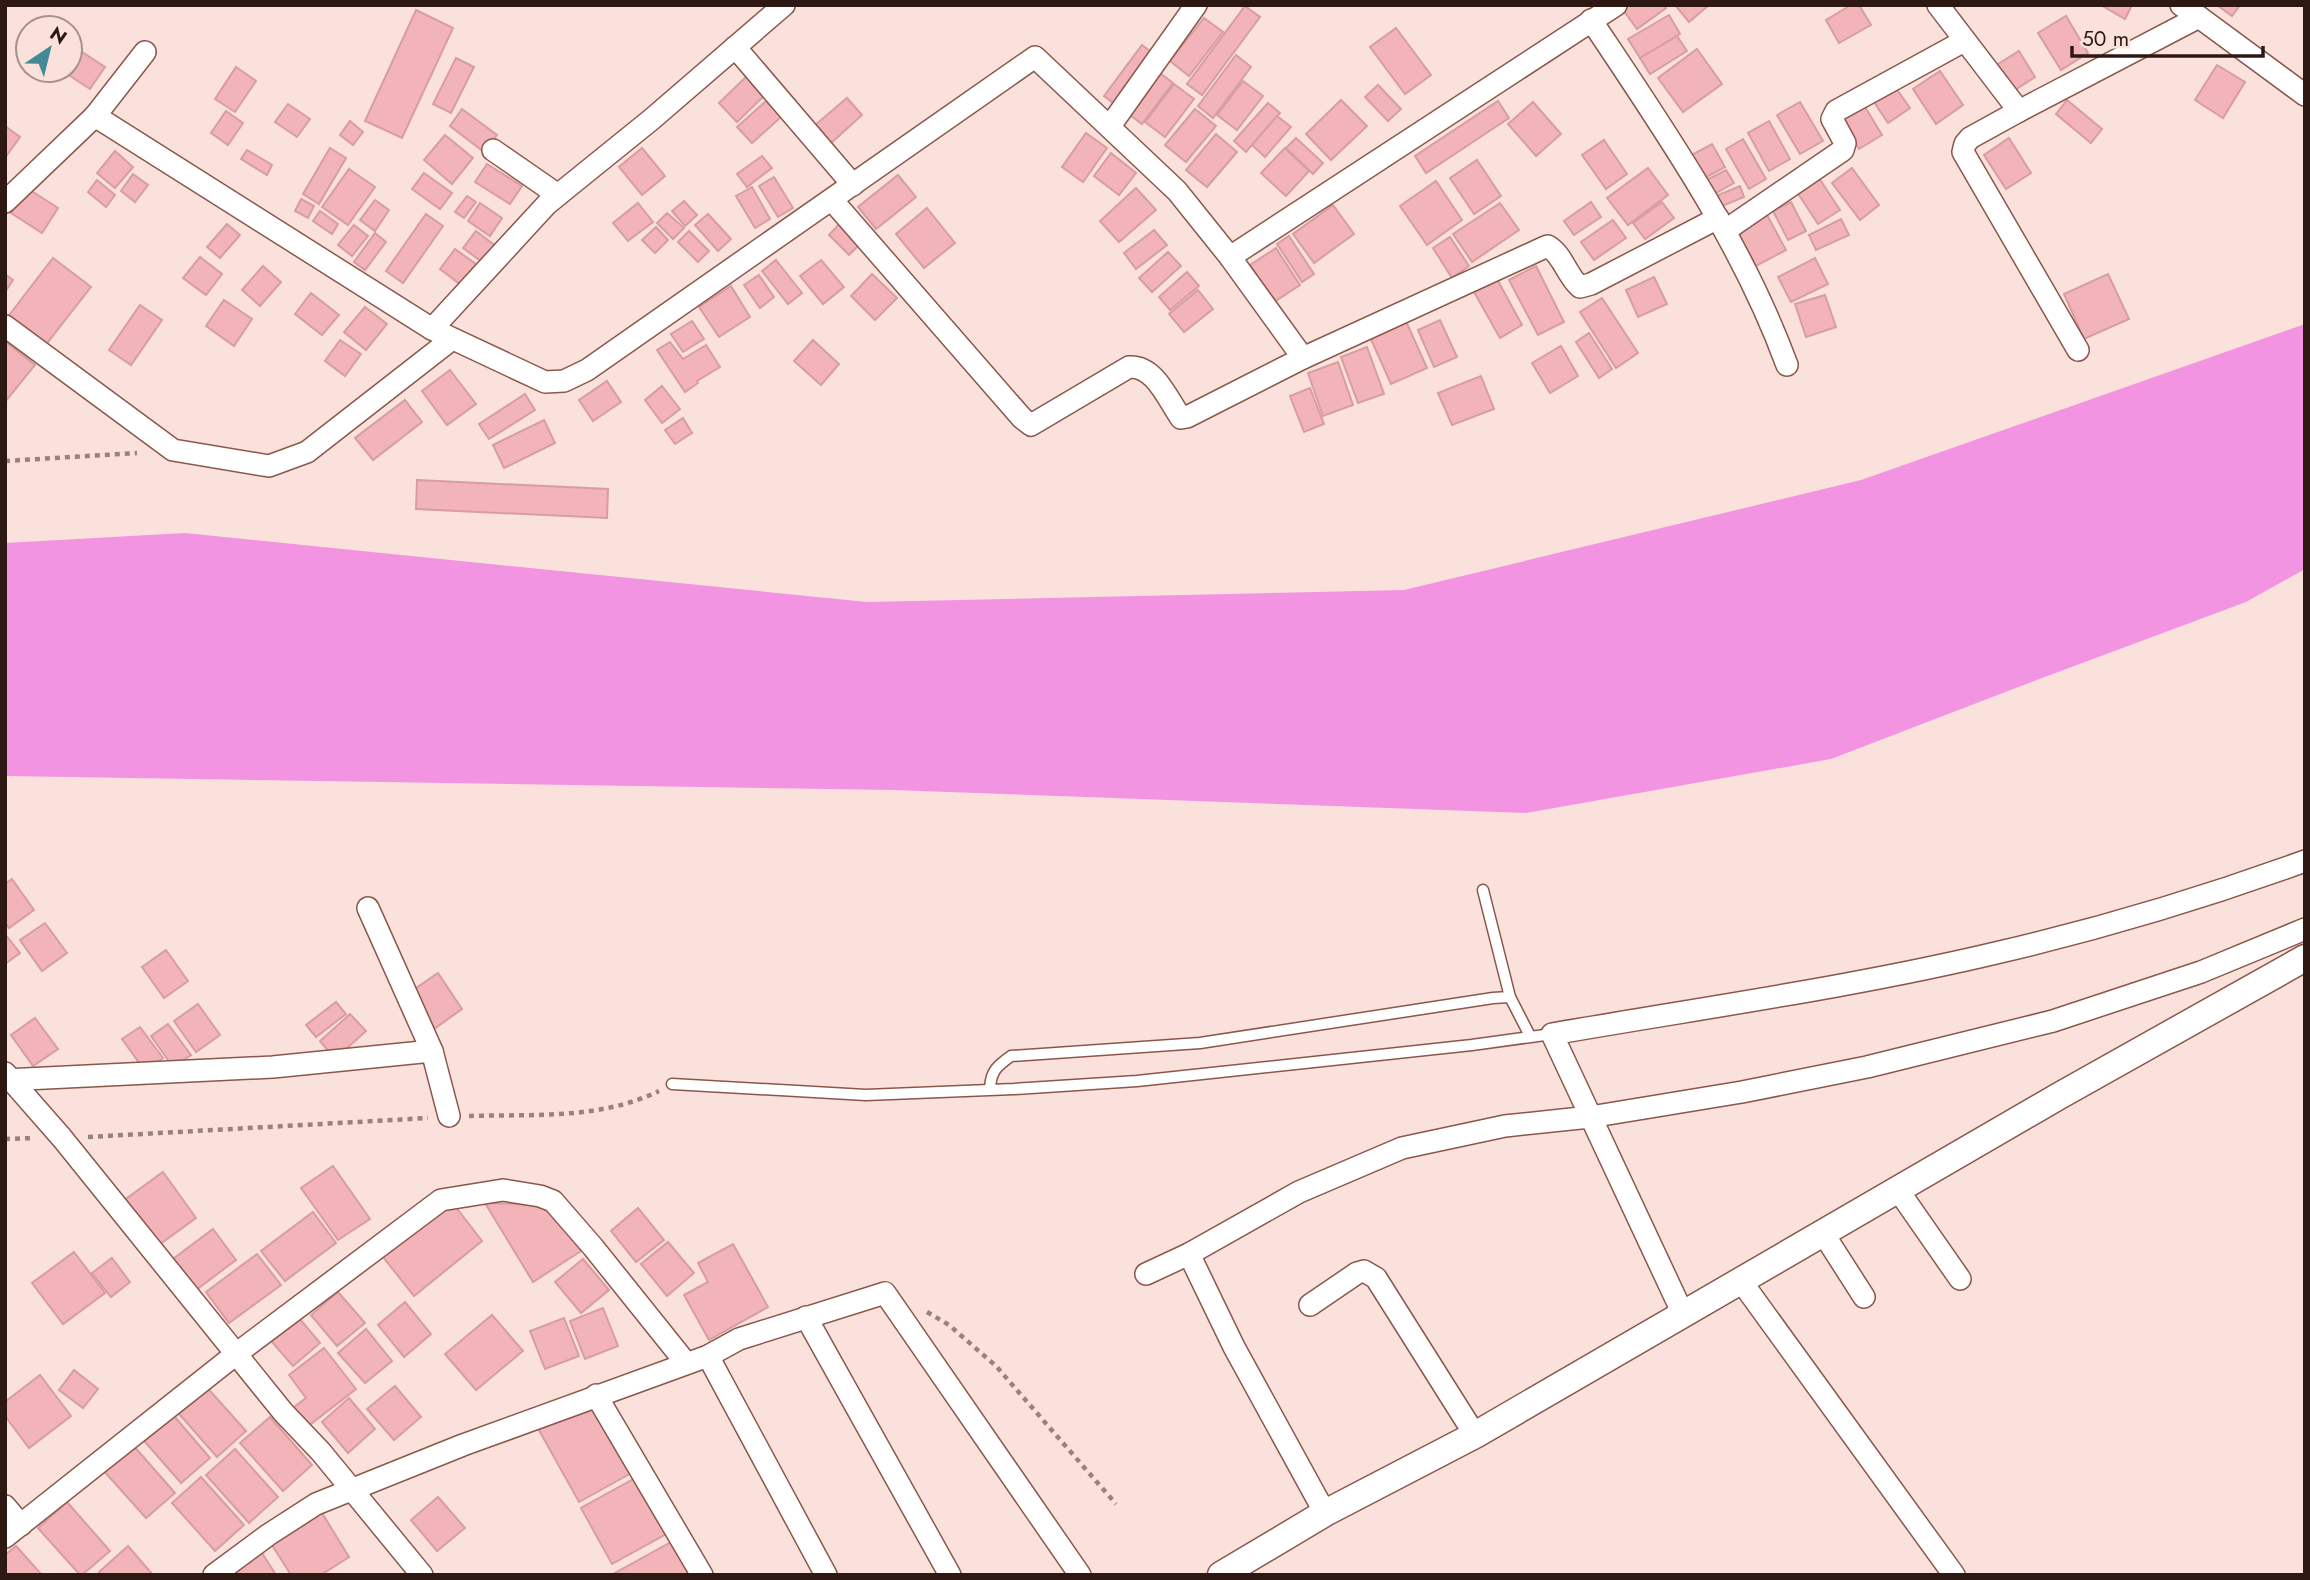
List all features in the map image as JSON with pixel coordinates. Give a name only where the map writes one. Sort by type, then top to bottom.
[{"type":"street","points":[[432,329],[547,204],[652,120],[784,5]]},
{"type":"street","points":[[1110,126],[1196,5]]},
{"type":"street","points":[[1230,257],[1616,5]]},
{"type":"street","points":[[1938,5],[2019,111]]},
{"type":"street","points":[[2078,350],[1963,152],[1970,138],[2190,11],[2305,95]]},
{"type":"street","points":[[1591,20],[1722,224],[1772,324],[1787,365]]},
{"type":"street","points":[[832,200],[1022,418],[1031,425],[1129,367],[1139,366],[1150,372],[1181,418],[1303,358],[1548,246],[1554,250],[1580,287],[1722,224],[1843,150],[1845,143],[1832,119],[1836,111],[1964,41]]},
{"type":"street","points":[[736,47],[853,185]]},
{"type":"street","points":[[5,202],[95,116],[145,52]]},
{"type":"street","points":[[95,116],[432,329],[545,382],[564,381],[587,370],[1035,58],[1177,191],[1230,257],[1303,358]]},
{"type":"street","points":[[493,150],[558,195]]},
{"type":"street","points":[[5,326],[173,450],[269,466],[307,452],[452,339]]},
{"type":"street","points":[[1684,1314],[1552,1034],[1897,974],[2001,952],[2241,884],[2305,861]]},
{"type":"street","points":[[368,908],[432,1051],[449,1116]]},
{"type":"street","points":[[1146,1274],[1189,1254],[1299,1192],[1387,1153],[1505,1126],[1591,1117],[1742,1092],[1867,1067],[2053,1021],[2201,972],[2305,929]]},
{"type":"street","points":[[1221,1575],[1325,1513],[1475,1435],[2188,1022],[2305,958]]},
{"type":"street","points":[[7,1077],[273,1067],[432,1051]]},
{"type":"street","points":[[7,1077],[62,1138],[283,1412],[352,1489],[422,1575]]},
{"type":"street","points":[[5,1506],[13,1531],[236,1354],[434,1203],[455,1196],[503,1190],[553,1201],[687,1363]]},
{"type":"street","points":[[1898,1190],[1960,1279]]},
{"type":"street","points":[[1823,1233],[1864,1297]]},
{"type":"street","points":[[1189,1254],[1234,1347],[1325,1513]]},
{"type":"street","points":[[1310,1305],[1357,1273],[1364,1270],[1371,1274],[1475,1435]]},
{"type":"street","points":[[1741,1281],[1954,1575]]},
{"type":"street","points":[[214,1575],[316,1504],[596,1395],[708,1356],[739,1339],[885,1293],[1080,1575]]},
{"type":"street","points":[[806,1317],[950,1575]]},
{"type":"street","points":[[708,1356],[826,1575]]},
{"type":"street","points":[[596,1395],[702,1575]]},
{"type":"lane","points":[[1483,890],[1510,997],[1530,1036]]},
{"type":"lane","points":[[990,1088],[991,1076],[997,1066],[1011,1056],[1200,1043],[1510,997]]},
{"type":"lane","points":[[672,1084],[866,1095],[1014,1089],[1137,1081],[1432,1050],[1552,1034]]},
{"type":"path","points":[[5,461],[173,450]]},
{"type":"path","points":[[5,1139],[405,1121],[449,1116],[529,1116],[602,1111],[637,1102],[672,1084]]},
{"type":"path","points":[[926,1311],[949,1325],[996,1366],[1116,1504]]},
{"type":"shaded area","points":[[2305,324],[2305,569],[2246,602],[1831,759],[1526,813],[893,790],[5,776],[5,543],[185,533],[867,602],[1404,590],[1861,480]]},
{"type":"building","points":[[1665,5],[1666,8],[1637,29],[1621,7]]},
{"type":"building","points":[[1675,5],[1709,5],[1689,22]]},
{"type":"building","points":[[1851,5],[1859,5],[1871,25],[1839,43],[1826,20]]},
{"type":"building","points":[[2101,5],[2132,5],[2125,19]]},
{"type":"building","points":[[2217,5],[2240,5],[2232,16]]},
{"type":"building","points":[[1245,6],[1260,17],[1202,95],[1187,84]]},
{"type":"building","points":[[416,10],[453,28],[402,138],[365,121]]},
{"type":"building","points":[[1669,15],[1680,34],[1640,58],[1628,39]]},
{"type":"building","points":[[2066,16],[2088,53],[2061,70],[2038,33]]},
{"type":"building","points":[[1204,18],[1223,32],[1189,76],[1170,61]]},
{"type":"building","points":[[1396,28],[1431,75],[1405,94],[1370,47]]},
{"type":"building","points":[[1677,36],[1687,51],[1650,74],[1640,58]]},
{"type":"building","points":[[1142,45],[1154,54],[1116,105],[1104,96]]},
{"type":"building","points":[[1697,49],[1722,84],[1683,112],[1658,78]]},
{"type":"building","points":[[2019,51],[2035,77],[2012,92],[1995,66]]},
{"type":"building","points":[[84,53],[105,67],[90,89],[82,84]]},
{"type":"building","points":[[1236,55],[1251,67],[1213,118],[1198,106]]},
{"type":"building","points":[[456,58],[474,67],[451,113],[433,104]]},
{"type":"building","points":[[2217,65],[2245,82],[2223,118],[2195,100]]},
{"type":"building","points":[[236,67],[256,81],[235,112],[215,99]]},
{"type":"building","points":[[1156,70],[1173,83],[1142,124],[1126,112]]},
{"type":"building","points":[[1940,71],[1963,105],[1936,124],[1913,89]]},
{"type":"building","points":[[749,74],[767,93],[737,122],[719,103]]},
{"type":"building","points":[[1243,81],[1263,96],[1237,130],[1217,115]]},
{"type":"building","points":[[1174,84],[1194,99],[1165,137],[1145,122]]},
{"type":"building","points":[[1378,85],[1401,109],[1388,121],[1365,97]]},
{"type":"building","points":[[1895,87],[1910,108],[1888,123],[1874,102]]},
{"type":"building","points":[[847,98],[862,115],[830,144],[814,126]]},
{"type":"building","points":[[1341,100],[1367,126],[1331,160],[1306,134]]},
{"type":"building","points":[[2067,100],[2102,129],[2091,143],[2056,114]]},
{"type":"building","points":[[766,101],[781,117],[752,143],[737,127]]},
{"type":"building","points":[[1498,101],[1509,118],[1426,173],[1415,156]]},
{"type":"building","points":[[1533,102],[1561,134],[1536,156],[1508,124]]},
{"type":"building","points":[[1800,102],[1823,141],[1800,154],[1777,115]]},
{"type":"building","points":[[1268,103],[1280,113],[1246,152],[1234,141]]},
{"type":"building","points":[[288,104],[310,119],[297,137],[275,122]]},
{"type":"building","points":[[1865,107],[1882,135],[1859,149],[1842,121]]},
{"type":"building","points":[[462,109],[497,135],[484,152],[450,126]]},
{"type":"building","points":[[1195,109],[1216,126],[1186,162],[1165,145]]},
{"type":"building","points":[[226,111],[243,123],[228,145],[211,133]]},
{"type":"building","points":[[1277,116],[1291,127],[1265,157],[1252,145]]},
{"type":"building","points":[[350,121],[363,132],[353,145],[340,135]]},
{"type":"building","points":[[1769,121],[1790,159],[1769,171],[1748,133]]},
{"type":"building","points":[[5,126],[20,137],[5,158]]},
{"type":"building","points":[[1086,133],[1107,148],[1083,182],[1062,167]]},
{"type":"building","points":[[1216,134],[1237,152],[1207,187],[1186,170]]},
{"type":"building","points":[[445,135],[473,158],[452,184],[424,160]]},
{"type":"building","points":[[1296,138],[1323,163],[1313,174],[1286,148]]},
{"type":"building","points":[[2009,138],[2031,173],[2006,189],[1984,155]]},
{"type":"building","points":[[1743,139],[1766,179],[1749,189],[1726,149]]},
{"type":"building","points":[[1604,140],[1627,174],[1606,189],[1582,155]]},
{"type":"building","points":[[1712,144],[1725,167],[1701,180],[1688,157]]},
{"type":"building","points":[[330,148],[346,158],[319,204],[303,194]]},
{"type":"building","points":[[642,148],[665,176],[642,195],[619,167]]},
{"type":"building","points":[[1285,148],[1309,171],[1286,196],[1261,173]]},
{"type":"building","points":[[247,150],[272,165],[267,175],[241,159]]},
{"type":"building","points":[[115,151],[133,167],[115,188],[97,173]]},
{"type":"building","points":[[1111,153],[1136,173],[1119,195],[1094,176]]},
{"type":"building","points":[[762,156],[772,168],[747,187],[737,174]]},
{"type":"building","points":[[1477,160],[1501,196],[1474,214],[1450,178]]},
{"type":"building","points":[[487,164],[522,186],[510,204],[475,182]]},
{"type":"building","points":[[1648,168],[1668,195],[1628,225],[1607,198]]},
{"type":"building","points":[[1852,168],[1879,205],[1860,220],[1832,183]]},
{"type":"building","points":[[349,169],[375,187],[348,225],[322,207]]},
{"type":"building","points":[[1726,170],[1734,183],[1709,197],[1701,183]]},
{"type":"building","points":[[424,173],[452,193],[440,209],[412,189]]},
{"type":"building","points":[[133,174],[148,185],[135,202],[121,191]]},
{"type":"building","points":[[898,175],[916,197],[876,229],[858,207]]},
{"type":"building","points":[[774,177],[793,208],[778,217],[759,186]]},
{"type":"building","points":[[1819,178],[1840,210],[1818,224],[1797,192]]},
{"type":"building","points":[[97,180],[115,195],[106,207],[88,192]]},
{"type":"building","points":[[1436,181],[1462,220],[1427,245],[1400,206]]},
{"type":"building","points":[[1740,186],[1744,197],[1715,209],[1711,198]]},
{"type":"building","points":[[752,187],[770,219],[755,228],[736,196]]},
{"type":"building","points":[[27,188],[58,208],[42,233],[11,213]]},
{"type":"building","points":[[1136,188],[1156,210],[1119,242],[1100,221]]},
{"type":"building","points":[[467,196],[476,202],[464,218],[455,212]]},
{"type":"building","points":[[301,199],[314,206],[308,218],[295,211]]},
{"type":"building","points":[[375,200],[389,210],[375,231],[360,220]]},
{"type":"building","points":[[684,201],[697,215],[685,226],[672,211]]},
{"type":"building","points":[[1591,202],[1601,217],[1574,235],[1564,221]]},
{"type":"building","points":[[1662,202],[1674,218],[1645,239],[1633,223]]},
{"type":"building","points":[[1791,202],[1806,231],[1788,240],[1773,211]]},
{"type":"building","points":[[480,203],[502,218],[490,236],[468,221]]},
{"type":"building","points":[[638,203],[653,222],[628,241],[613,223]]},
{"type":"building","points":[[1500,203],[1519,230],[1472,262],[1453,234]]},
{"type":"building","points":[[1333,205],[1354,234],[1314,263],[1293,234]]},
{"type":"building","points":[[927,208],[955,243],[924,268],[896,234]]},
{"type":"building","points":[[320,211],[338,224],[332,234],[313,221]]},
{"type":"building","points":[[667,213],[684,228],[673,239],[657,223]]},
{"type":"building","points":[[426,214],[443,226],[403,283],[386,271]]},
{"type":"building","points":[[708,214],[731,239],[718,251],[695,225]]},
{"type":"building","points":[[1767,215],[1786,250],[1756,266],[1737,231]]},
{"type":"building","points":[[1841,219],[1849,235],[1816,250],[1809,235]]},
{"type":"building","points":[[843,220],[863,241],[849,255],[829,235]]},
{"type":"building","points":[[1613,220],[1626,238],[1594,260],[1581,242]]},
{"type":"building","points":[[227,224],[240,235],[220,258],[207,247]]},
{"type":"building","points":[[354,225],[368,236],[352,256],[338,245]]},
{"type":"building","points":[[656,227],[668,240],[655,253],[642,240]]},
{"type":"building","points":[[1154,230],[1167,245],[1136,269],[1124,253]]},
{"type":"building","points":[[476,231],[497,247],[485,264],[463,248]]},
{"type":"building","points":[[689,231],[709,251],[698,262],[678,242]]},
{"type":"building","points":[[375,233],[386,242],[365,270],[354,262]]},
{"type":"building","points":[[1289,236],[1314,274],[1302,282],[1277,244]]},
{"type":"building","points":[[1450,237],[1469,266],[1452,278],[1433,248]]},
{"type":"building","points":[[1276,248],[1300,285],[1274,302],[1250,265]]},
{"type":"building","points":[[455,249],[480,267],[465,288],[440,269]]},
{"type":"building","points":[[1168,252],[1181,266],[1152,292],[1139,278]]},
{"type":"building","points":[[200,257],[222,274],[206,295],[183,278]]},
{"type":"building","points":[[53,258],[91,287],[44,347],[7,318]]},
{"type":"building","points":[[1815,258],[1828,284],[1791,302],[1778,277]]},
{"type":"building","points":[[776,260],[802,293],[788,304],[762,271]]},
{"type":"building","points":[[821,260],[844,287],[823,304],[800,276]]},
{"type":"building","points":[[263,266],[281,282],[260,306],[242,290]]},
{"type":"building","points":[[1536,266],[1564,322],[1538,335],[1509,280]]},
{"type":"building","points":[[1187,272],[1199,286],[1170,310],[1159,297]]},
{"type":"building","points":[[5,274],[13,280],[5,292]]},
{"type":"building","points":[[872,274],[897,298],[875,320],[851,296]]},
{"type":"building","points":[[2108,274],[2129,319],[2084,339],[2064,294]]},
{"type":"building","points":[[759,275],[774,297],[760,308],[744,285]]},
{"type":"building","points":[[1654,277],[1667,304],[1638,317],[1626,290]]},
{"type":"building","points":[[1497,279],[1522,325],[1500,338],[1474,292]]},
{"type":"building","points":[[731,286],[750,317],[719,337],[699,307]]},
{"type":"building","points":[[1198,290],[1213,309],[1184,332],[1169,314]]},
{"type":"building","points":[[311,293],[339,315],[322,335],[295,314]]},
{"type":"building","points":[[1825,295],[1836,327],[1806,337],[1795,304]]},
{"type":"building","points":[[1602,298],[1638,353],[1616,368],[1580,312]]},
{"type":"building","points":[[224,300],[252,319],[234,346],[206,326]]},
{"type":"building","points":[[140,305],[162,320],[131,365],[109,350]]},
{"type":"building","points":[[365,307],[387,324],[366,350],[344,332]]},
{"type":"building","points":[[1405,319],[1427,368],[1391,384],[1369,335]]},
{"type":"building","points":[[1440,320],[1457,357],[1434,367],[1418,330]]},
{"type":"building","points":[[692,321],[704,339],[683,352],[671,334]]},
{"type":"building","points":[[1589,333],[1612,369],[1599,378],[1576,342]]},
{"type":"building","points":[[340,340],[361,354],[345,376],[325,361]]},
{"type":"building","points":[[813,340],[839,364],[821,385],[794,361]]},
{"type":"building","points":[[5,342],[35,365],[5,402]]},
{"type":"building","points":[[670,342],[683,359],[706,345],[720,367],[685,392],[657,350]]},
{"type":"building","points":[[1561,346],[1578,376],[1550,393],[1532,363]]},
{"type":"building","points":[[1367,347],[1384,394],[1358,403],[1341,357]]},
{"type":"building","points":[[1338,362],[1353,405],[1323,416],[1308,373]]},
{"type":"building","points":[[450,370],[476,404],[447,425],[422,391]]},
{"type":"building","points":[[1481,376],[1494,409],[1452,425],[1438,393]]},
{"type":"building","points":[[607,381],[621,402],[593,421],[579,400]]},
{"type":"building","points":[[662,386],[680,409],[662,423],[645,400]]},
{"type":"building","points":[[1310,388],[1324,424],[1304,432],[1290,396]]},
{"type":"building","points":[[525,394],[535,410],[489,439],[479,424]]},
{"type":"building","points":[[405,400],[422,422],[373,460],[355,438]]},
{"type":"building","points":[[683,418],[692,433],[675,444],[665,430]]},
{"type":"building","points":[[544,420],[555,443],[504,468],[493,445]]},
{"type":"building","points":[[417,480],[608,489],[607,518],[416,509]]},
{"type":"building","points":[[12,879],[34,910],[9,928],[5,922],[5,884]]},
{"type":"building","points":[[45,923],[67,953],[42,971],[20,940]]},
{"type":"building","points":[[5,934],[20,953],[5,964]]},
{"type":"building","points":[[166,950],[188,981],[164,998],[142,967]]},
{"type":"building","points":[[438,973],[462,1009],[434,1029],[409,993]]},
{"type":"building","points":[[336,1002],[346,1014],[316,1037],[306,1025]]},
{"type":"building","points":[[198,1004],[220,1035],[196,1052],[174,1021]]},
{"type":"building","points":[[350,1014],[366,1031],[335,1059],[320,1041]]},
{"type":"building","points":[[35,1018],[58,1049],[33,1066],[11,1035]]},
{"type":"building","points":[[168,1024],[191,1055],[173,1067],[151,1036]]},
{"type":"building","points":[[140,1027],[163,1058],[145,1071],[122,1039]]},
{"type":"building","points":[[333,1166],[370,1219],[338,1240],[301,1188]]},
{"type":"building","points":[[163,1172],[196,1218],[156,1247],[123,1201]]},
{"type":"building","points":[[452,1202],[482,1241],[414,1296],[383,1257]]},
{"type":"building","points":[[485,1203],[548,1205],[581,1251],[533,1282]]},
{"type":"building","points":[[638,1208],[664,1240],[636,1262],[611,1231]]},
{"type":"building","points":[[313,1212],[336,1243],[285,1281],[261,1251]]},
{"type":"building","points":[[213,1229],[236,1260],[196,1290],[173,1259]]},
{"type":"building","points":[[668,1242],[694,1273],[667,1296],[641,1264]]},
{"type":"building","points":[[733,1244],[768,1307],[709,1340],[684,1295],[708,1282],[698,1263]]},
{"type":"building","points":[[74,1252],[105,1293],[63,1324],[32,1283]]},
{"type":"building","points":[[257,1254],[281,1285],[229,1323],[206,1292]]},
{"type":"building","points":[[112,1258],[130,1282],[111,1297],[92,1273]]},
{"type":"building","points":[[583,1259],[609,1290],[581,1313],[555,1282]]},
{"type":"building","points":[[338,1292],[365,1323],[337,1346],[311,1315]]},
{"type":"building","points":[[405,1302],[431,1334],[404,1357],[378,1325]]},
{"type":"building","points":[[603,1308],[618,1346],[585,1359],[570,1321]]},
{"type":"building","points":[[294,1312],[320,1343],[293,1366],[266,1335]]},
{"type":"building","points":[[492,1315],[523,1351],[476,1390],[445,1354]]},
{"type":"building","points":[[564,1318],[579,1356],[545,1369],[530,1331]]},
{"type":"building","points":[[366,1329],[392,1361],[365,1383],[338,1353]]},
{"type":"building","points":[[324,1348],[356,1389],[307,1427],[293,1408],[306,1398],[289,1375]]},
{"type":"building","points":[[74,1370],[98,1389],[83,1408],[59,1390]]},
{"type":"building","points":[[40,1375],[71,1416],[29,1448],[5,1416],[5,1402]]},
{"type":"building","points":[[203,1383],[246,1431],[217,1457],[174,1408]]},
{"type":"building","points":[[395,1386],[421,1417],[394,1440],[367,1409]]},
{"type":"building","points":[[349,1398],[375,1429],[348,1453],[322,1422]]},
{"type":"building","points":[[592,1399],[635,1471],[579,1502],[535,1423]]},
{"type":"building","points":[[168,1409],[210,1458],[181,1483],[139,1435]]},
{"type":"building","points":[[270,1417],[312,1465],[283,1491],[240,1443]]},
{"type":"building","points":[[132,1444],[175,1493],[146,1518],[103,1470]]},
{"type":"building","points":[[235,1449],[278,1497],[249,1523],[206,1475]]},
{"type":"building","points":[[201,1477],[244,1525],[215,1551],[172,1503]]},
{"type":"building","points":[[637,1477],[668,1533],[612,1564],[581,1508]]},
{"type":"building","points":[[438,1497],[465,1528],[437,1551],[411,1520]]},
{"type":"building","points":[[67,1502],[110,1551],[82,1575],[38,1528]]},
{"type":"building","points":[[322,1513],[349,1557],[321,1575],[291,1575],[272,1545]]},
{"type":"building","points":[[671,1542],[690,1575],[616,1575],[615,1573]]},
{"type":"building","points":[[16,1546],[42,1575],[5,1575],[5,1555]]},
{"type":"building","points":[[128,1546],[153,1575],[102,1575],[99,1572]]},
{"type":"building","points":[[262,1553],[276,1575],[228,1575]]}]
